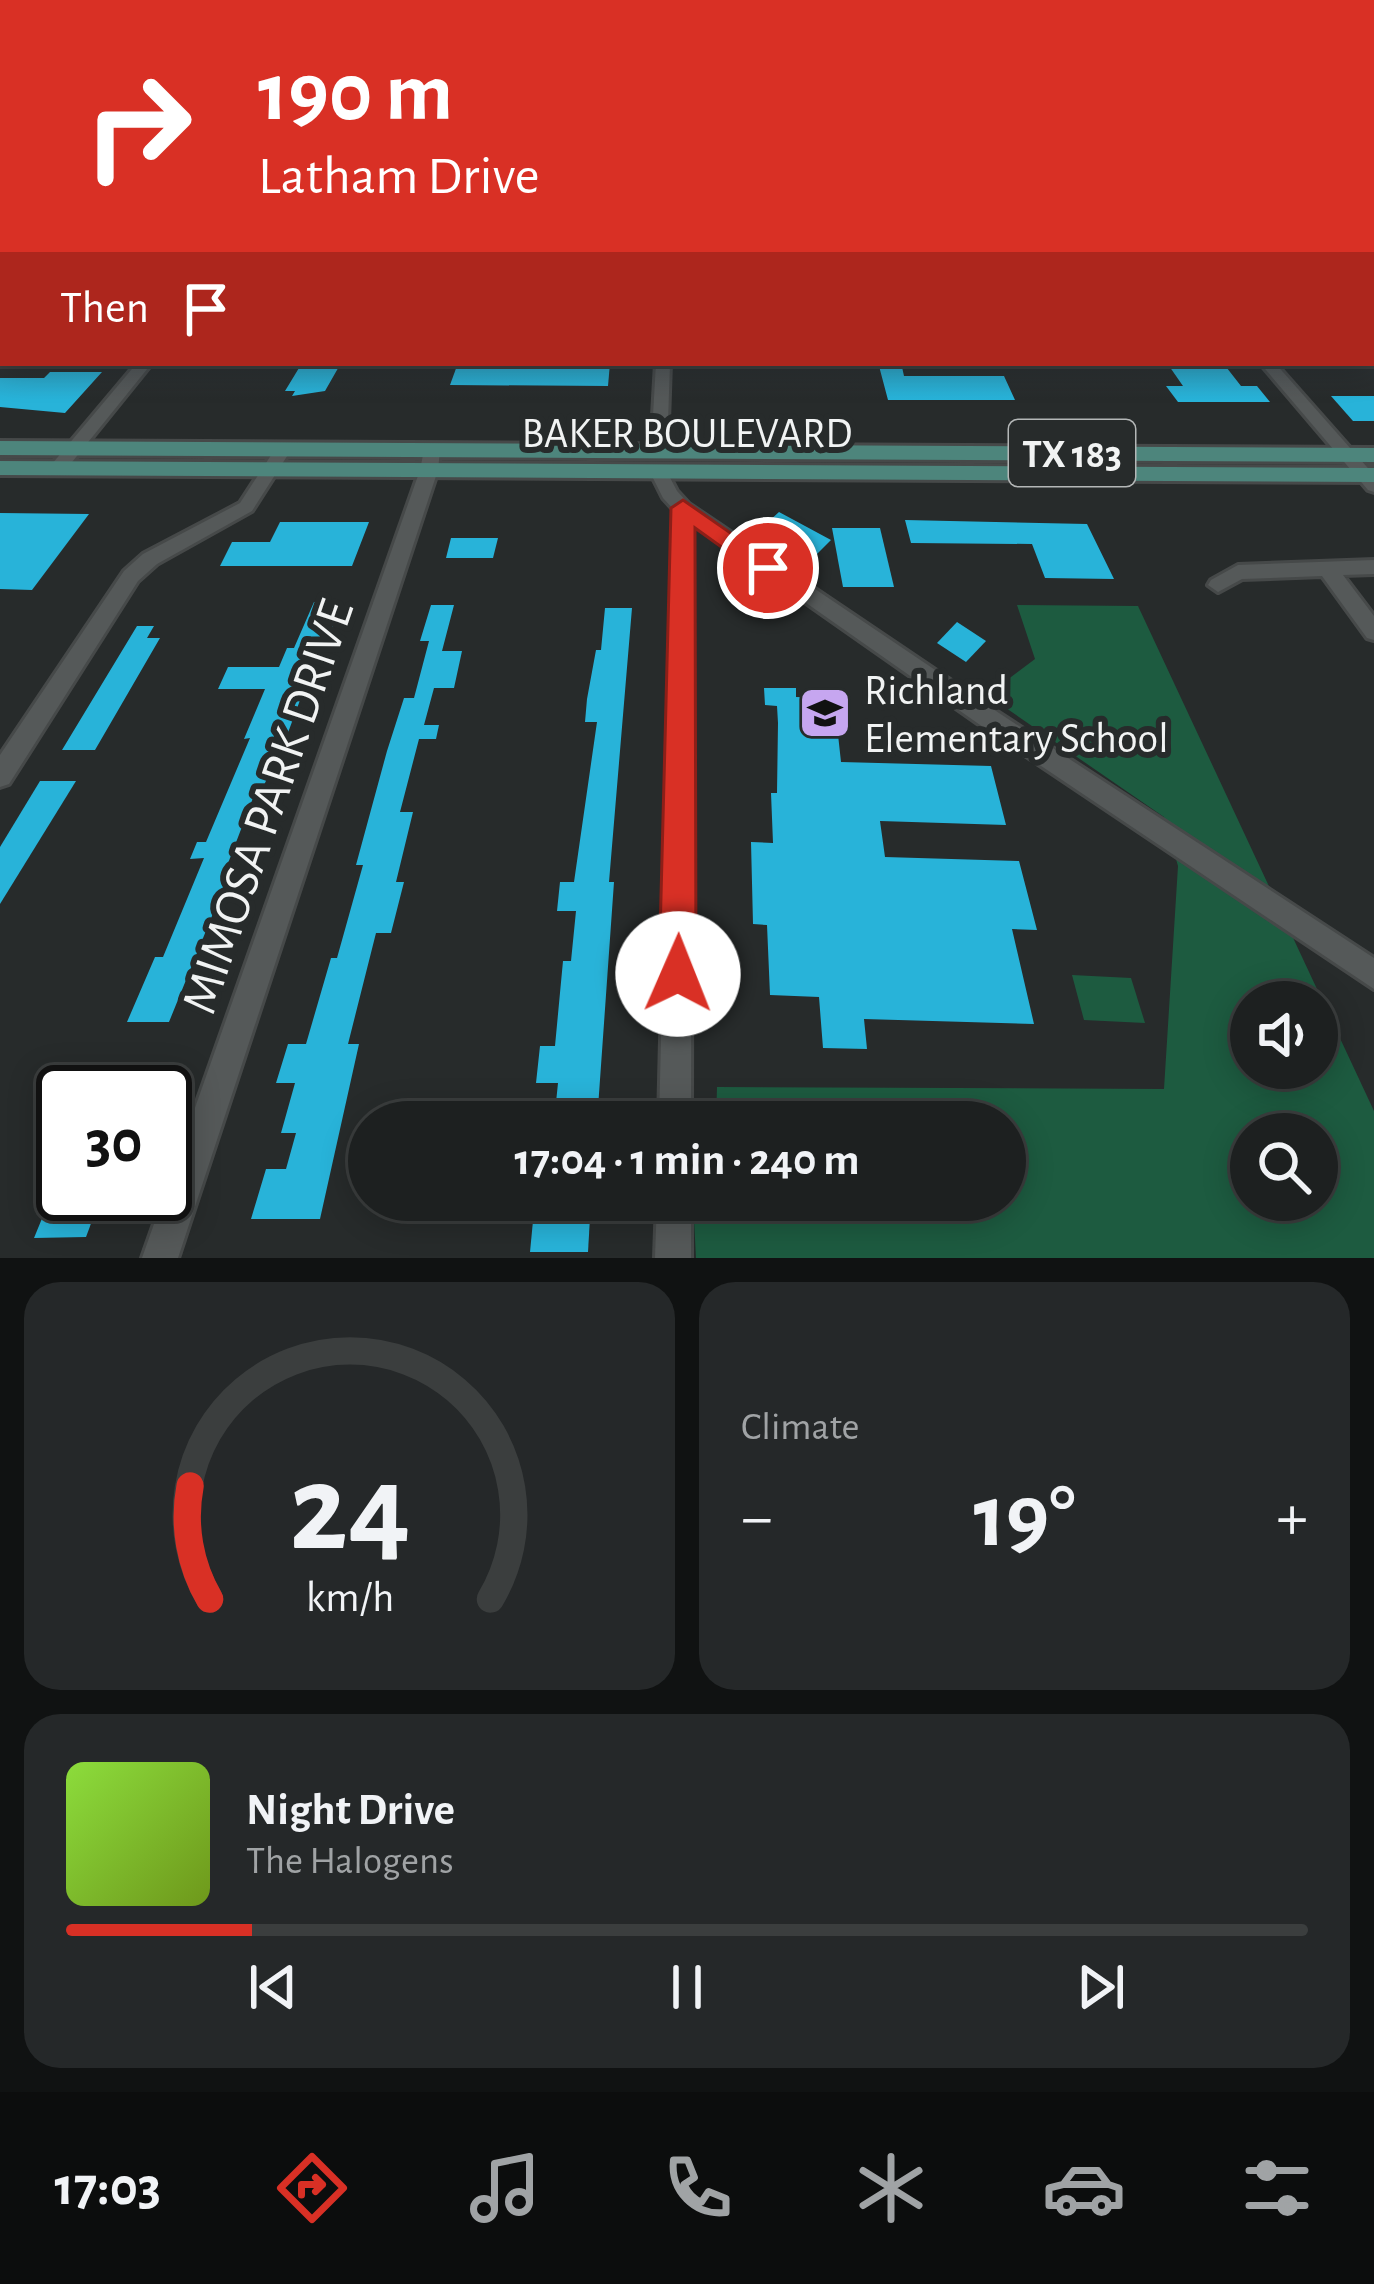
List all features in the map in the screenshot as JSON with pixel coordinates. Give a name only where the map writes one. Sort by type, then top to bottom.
[{"type":"main road","name":"BAKER BOULEVARD","points":[[0,448],[277,459],[1372,472]]},
{"type":"main road","name":"BAKER BOULEVARD","points":[[659,462],[1347,455],[1372,472]]},
{"type":"main road","name":"BAKER BOULEVARD","points":[[0,467],[277,459]]},
{"type":"street","points":[[58,468],[143,366]]},
{"type":"street","points":[[663,366],[659,462],[669,494],[683,508],[1374,974]]},
{"type":"street","points":[[1270,366],[1347,455]]},
{"type":"street","points":[[0,776],[131,577],[150,559],[246,507],[277,459]]},
{"type":"street","name":"MIMOSA PARK DRIVE","points":[[160,1258],[430,460]]},
{"type":"street","points":[[675,1101],[683,508]]},
{"type":"street","points":[[1218,585],[1238,572],[1374,567]]},
{"type":"street","points":[[1329,571],[1374,632]]},
{"type":"street","points":[[673,1258],[674,1221]]},
{"type":"green space","points":[[1017,605],[1138,606],[1313,981],[1230,981],[1230,1089],[1338,1089],[1338,1034],[1374,1111],[1374,1258],[696,1258],[694,1221],[1026,1221],[1026,1101],[717,1101],[717,1087],[1164,1089],[1178,866],[1164,817],[987,695],[1035,659]]},
{"type":"green space","points":[[1072,975],[1131,978],[1145,1023],[1084,1020]]},
{"type":"building","points":[[300,366],[339,366],[325,391],[292,396],[295,391],[285,391]]},
{"type":"building","points":[[457,366],[610,366],[608,386],[450,385]]},
{"type":"building","points":[[879,366],[902,367],[904,376],[1004,376],[1015,400],[888,400]]},
{"type":"building","points":[[1169,366],[1225,366],[1241,386],[1257,386],[1270,402],[1178,402],[1166,386],[1183,386]]},
{"type":"building","points":[[50,372],[102,372],[65,413],[0,407],[0,378],[44,378]]},
{"type":"building","points":[[1331,396],[1374,396],[1374,421],[1353,421]]},
{"type":"building","points":[[779,512],[831,540],[814,557],[787,542],[780,548],[755,534]]},
{"type":"building","points":[[0,513],[89,514],[32,590],[0,589]]},
{"type":"building","points":[[905,520],[1087,524],[1114,579],[1045,578],[1032,544],[911,543]]},
{"type":"building","points":[[280,522],[369,522],[352,566],[220,566],[232,542],[270,542]]},
{"type":"building","points":[[832,528],[880,528],[894,587],[843,587]]},
{"type":"building","points":[[451,538],[498,538],[493,558],[446,558]]},
{"type":"building","points":[[314,602],[342,602],[327,641],[322,641],[286,738],[258,798],[253,798],[222,879],[227,879],[169,1022],[127,1022],[155,957],[163,957],[204,858],[190,859],[197,842],[206,842],[250,738],[244,739],[265,689],[218,689],[228,667],[279,667],[287,648],[294,648]]},
{"type":"building","points":[[431,605],[454,605],[442,651],[462,651],[454,688],[434,688],[424,725],[439,725],[436,739],[419,739],[400,812],[413,812],[396,882],[404,882],[391,933],[376,933],[348,1044],[359,1044],[320,1219],[251,1219],[266,1169],[286,1169],[296,1133],[281,1133],[295,1083],[276,1083],[288,1044],[306,1044],[331,958],[337,958],[387,751],[404,698],[414,698],[429,641],[420,641]]},
{"type":"building","points":[[605,608],[632,608],[609,882],[614,882],[598,1101],[556,1101],[558,1083],[536,1083],[540,1046],[555,1046],[563,961],[571,961],[576,911],[557,911],[560,882],[574,882],[597,722],[585,722],[587,699],[596,650],[601,650]]},
{"type":"building","points":[[957,622],[986,641],[966,662],[937,643]]},
{"type":"building","points":[[137,626],[154,626],[147,638],[160,638],[95,750],[62,750]]},
{"type":"building","points":[[764,688],[796,688],[796,697],[834,698],[841,762],[991,766],[1006,825],[880,821],[885,857],[1019,861],[1037,930],[1012,929],[1034,1024],[864,1019],[867,1049],[823,1048],[819,997],[770,995],[767,925],[753,924],[751,842],[773,843],[771,793],[777,793],[778,723],[777,706],[765,705]]},
{"type":"building","points":[[40,781],[76,781],[0,904],[0,847]]},
{"type":"building","points":[[41,1221],[92,1221],[86,1237],[34,1238]]},
{"type":"building","points":[[533,1221],[590,1221],[588,1252],[530,1252]]},
{"type":"place","name":"Richland Elementary School","points":[[825,713]]},
{"type":"route","points":[[678,974],[683,508],[768,568]]}]
